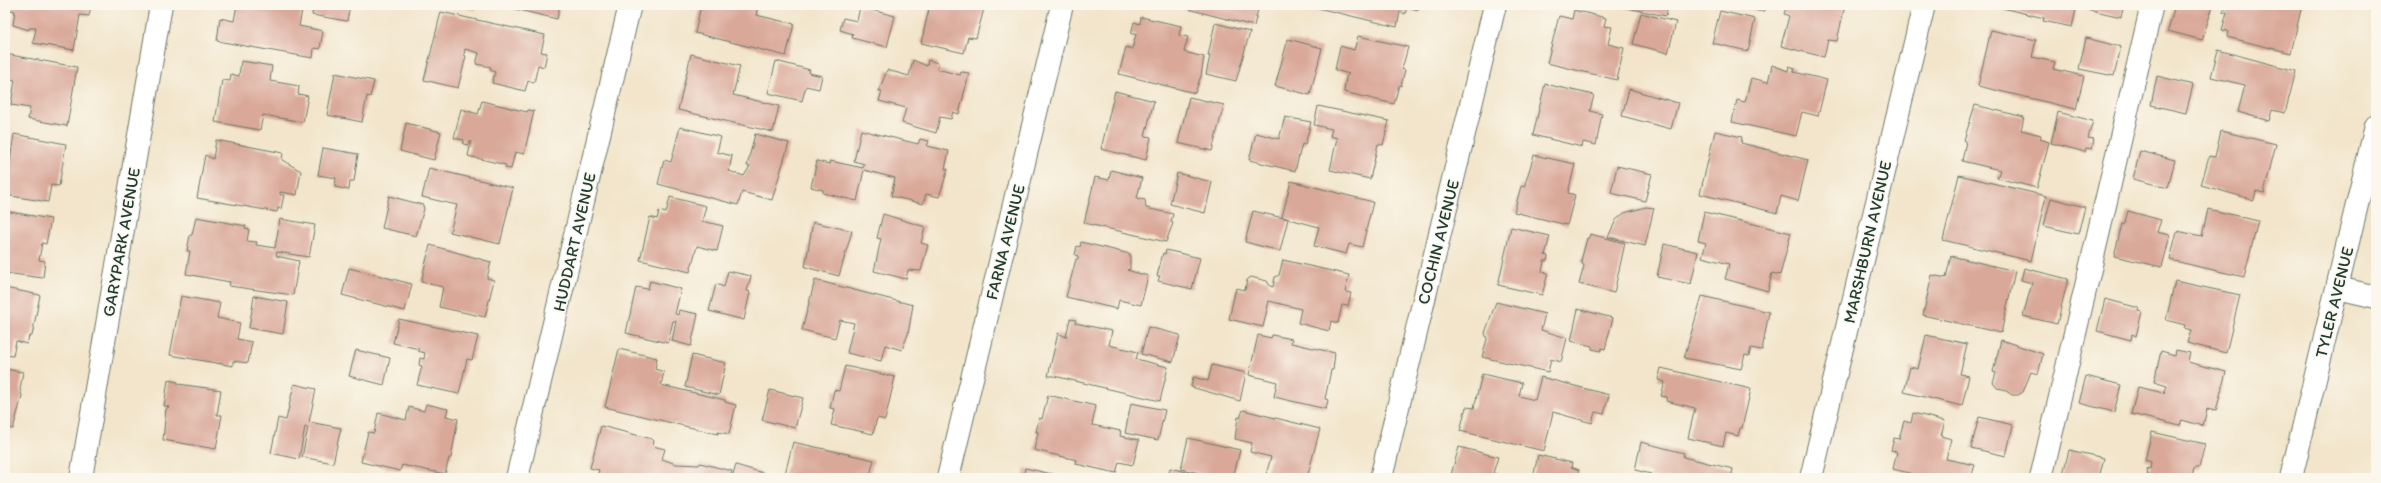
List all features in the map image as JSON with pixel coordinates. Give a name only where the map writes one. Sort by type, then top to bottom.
[{"type":"street","name":"GARYPARK AVENUE","points":[[81,478],[161,5]]},
{"type":"street","name":"HUDDART AVENUE","points":[[517,478],[630,5]]},
{"type":"street","name":"FARNA AVENUE","points":[[948,478],[1062,5]]},
{"type":"street","name":"COCHIN AVENUE","points":[[1381,478],[1494,5]]},
{"type":"street","name":"MARSHBURN AVENUE","points":[[1811,478],[1924,5]]},
{"type":"street","points":[[2040,478],[2152,5]]},
{"type":"street","name":"TYLER AVENUE","points":[[2291,478],[2376,126]]},
{"type":"street","points":[[2338,288],[2376,297]]},
{"type":"building","points":[[5,5],[91,5],[89,16],[80,15],[74,50],[33,43],[36,28],[29,28],[29,30],[13,25],[15,11],[5,9]]},
{"type":"building","points":[[237,5],[303,5],[299,26],[323,31],[320,49],[314,48],[313,58],[217,41],[220,18],[234,21]]},
{"type":"building","points":[[313,5],[350,5],[347,21],[312,15]]},
{"type":"building","points":[[455,5],[476,5],[474,10]]},
{"type":"building","points":[[507,5],[560,5],[557,19],[507,7]]},
{"type":"building","points":[[701,5],[758,5],[756,15],[794,24],[786,56],[695,33]]},
{"type":"building","points":[[930,5],[985,5],[976,38],[968,37],[964,53],[921,43]]},
{"type":"building","points":[[1172,5],[1259,5],[1254,26]]},
{"type":"building","points":[[1319,5],[1419,5],[1418,10],[1407,7],[1405,14],[1400,12],[1397,27],[1318,8]]},
{"type":"building","points":[[1612,5],[1668,5],[1666,16]]},
{"type":"building","points":[[1736,5],[1772,5],[1764,11],[1759,11]]},
{"type":"building","points":[[1787,5],[1845,5],[1837,41],[1828,40],[1824,57],[1781,46],[1789,16],[1784,14]]},
{"type":"building","points":[[1998,5],[2077,5],[2072,27],[2043,21],[2044,18],[1998,7]]},
{"type":"building","points":[[2088,5],[2124,5],[2121,17],[2087,9]]},
{"type":"building","points":[[2175,5],[2213,6],[2202,40],[2168,31]]},
{"type":"building","points":[[2225,5],[2302,5],[2291,53],[2227,37],[2228,31],[2222,30],[2227,12],[2223,12]]},
{"type":"building","points":[[860,7],[895,16],[887,47],[852,38],[853,34],[840,30],[843,18],[857,21]]},
{"type":"building","points":[[1574,10],[1606,18],[1604,26],[1612,27],[1608,44],[1624,48],[1617,80],[1547,63],[1559,16],[1572,19]]},
{"type":"building","points":[[1720,11],[1755,19],[1748,51],[1712,43]]},
{"type":"building","points":[[441,12],[545,35],[541,52],[547,53],[544,67],[538,65],[534,83],[528,81],[525,91],[492,83],[495,72],[490,70],[491,67],[476,64],[479,53],[465,49],[464,55],[466,56],[458,88],[424,80]]},
{"type":"building","points":[[1641,13],[1676,22],[1668,53],[1633,44]]},
{"type":"building","points":[[1141,17],[1181,26],[1179,35],[1188,37],[1184,52],[1204,57],[1201,76],[1195,93],[1119,74],[1126,47],[1132,49],[1136,34],[1131,34],[1134,22],[1140,24]]},
{"type":"building","points":[[1215,23],[1250,32],[1236,81],[1206,74]]},
{"type":"building","points":[[1991,30],[2036,40],[2032,57],[2055,62],[2053,69],[2084,76],[2076,109],[1978,86]]},
{"type":"building","points":[[1358,36],[1408,47],[1402,69],[1405,70],[1394,104],[1344,92],[1346,77],[1349,74],[1335,70],[1340,46],[1354,50]]},
{"type":"building","points":[[2086,38],[2121,47],[2114,76],[2079,69]]},
{"type":"building","points":[[1288,39],[1322,48],[1310,95],[1275,86]]},
{"type":"building","points":[[2218,50],[2296,71],[2285,113],[2272,110],[2269,121],[2238,112],[2245,85],[2211,77]]},
{"type":"building","points":[[5,54],[77,67],[67,126],[28,119],[30,108],[11,105],[15,80],[5,78]]},
{"type":"building","points":[[691,54],[740,66],[733,95],[779,106],[773,132],[678,110]]},
{"type":"building","points":[[913,60],[927,66],[928,60],[938,63],[937,69],[960,75],[961,72],[969,73],[959,114],[953,112],[951,119],[940,117],[936,133],[902,123],[906,108],[879,101],[882,91],[879,91],[887,70],[909,76]]},
{"type":"building","points":[[241,61],[272,66],[270,81],[299,86],[298,94],[308,96],[303,122],[263,115],[260,130],[215,122],[222,80],[230,81],[231,74],[239,76]]},
{"type":"building","points":[[776,61],[810,70],[809,73],[822,76],[819,89],[806,86],[802,101],[768,93]]},
{"type":"building","points":[[1772,65],[1788,71],[1789,66],[1795,68],[1794,72],[1827,80],[1818,116],[1802,112],[1796,136],[1732,122],[1737,100],[1745,102],[1751,78],[1768,82]]},
{"type":"building","points":[[335,73],[374,81],[370,97],[367,96],[362,122],[327,115]]},
{"type":"building","points":[[2157,76],[2193,85],[2186,113],[2151,105]]},
{"type":"building","points":[[1545,84],[1594,95],[1590,111],[1602,114],[1596,145],[1583,142],[1582,147],[1533,135]]},
{"type":"building","points":[[1629,89],[1678,103],[1671,129],[1622,116]]},
{"type":"building","points":[[1115,91],[1154,101],[1145,136],[1151,137],[1146,160],[1101,149]]},
{"type":"building","points":[[1189,97],[1224,105],[1212,151],[1178,143]]},
{"type":"building","points":[[482,101],[527,112],[528,110],[534,111],[524,154],[515,152],[511,169],[505,168],[506,165],[468,156],[471,142],[470,141],[469,145],[463,144],[464,140],[454,138],[461,109],[478,114]]},
{"type":"building","points":[[1975,105],[2024,117],[2021,130],[2041,135],[2040,139],[2049,142],[2037,188],[1997,178],[2000,170],[1962,161],[1966,141],[1964,140]]},
{"type":"building","points":[[1318,106],[1389,121],[1383,145],[1378,144],[1370,179],[1330,170],[1337,138],[1330,136],[1332,129],[1314,125]]},
{"type":"building","points":[[2058,112],[2093,121],[2088,138],[2094,139],[2092,149],[2086,148],[2085,152],[2051,143]]},
{"type":"building","points":[[1285,117],[1311,122],[1305,145],[1302,144],[1295,171],[1249,160],[1256,133],[1279,139]]},
{"type":"building","points":[[406,123],[441,132],[434,160],[400,151]]},
{"type":"building","points":[[680,127],[721,137],[717,152],[732,156],[729,171],[744,176],[750,166],[747,166],[755,134],[789,143],[772,200],[742,192],[738,205],[658,184],[664,160],[671,162]]},
{"type":"building","points":[[861,130],[918,144],[920,139],[929,141],[927,146],[949,151],[945,169],[948,169],[939,197],[926,194],[923,204],[891,196],[895,178],[864,170],[857,201],[823,193],[823,190],[811,187],[817,161],[829,164],[830,161],[863,168],[864,164],[854,161]]},
{"type":"building","points":[[1715,131],[1742,137],[1741,143],[1808,160],[1798,201],[1781,196],[1777,213],[1700,194]]},
{"type":"building","points":[[2221,131],[2276,144],[2264,193],[2256,191],[2254,200],[2201,185],[2209,156],[2215,157]]},
{"type":"building","points":[[14,134],[66,144],[59,186],[51,185],[48,202],[5,195]]},
{"type":"building","points":[[216,140],[283,153],[282,160],[301,171],[297,195],[280,192],[280,195],[284,195],[281,209],[278,208],[277,212],[197,198],[205,155],[213,159]]},
{"type":"building","points":[[323,148],[358,154],[354,181],[350,181],[349,190],[335,187],[336,178],[318,175]]},
{"type":"building","points":[[2140,151],[2175,160],[2168,188],[2133,179]]},
{"type":"building","points":[[1534,155],[1575,164],[1568,193],[1575,195],[1567,225],[1514,212],[1521,186],[1526,187],[1525,184]]},
{"type":"building","points":[[1617,166],[1652,174],[1645,201],[1611,193]]},
{"type":"building","points":[[429,168],[513,188],[500,244],[450,232],[457,205],[422,197]]},
{"type":"building","points":[[1111,170],[1142,178],[1137,198],[1145,200],[1146,208],[1173,214],[1171,222],[1173,223],[1166,242],[1084,223],[1095,177],[1109,180]]},
{"type":"building","points":[[1177,173],[1212,182],[1205,213],[1170,204]]},
{"type":"building","points":[[1959,175],[2046,196],[2031,261],[1943,240]]},
{"type":"building","points":[[1291,181],[1373,202],[1362,247],[1349,244],[1346,254],[1314,246],[1319,227],[1282,217]]},
{"type":"building","points":[[389,196],[423,205],[424,209],[416,236],[382,228]]},
{"type":"building","points":[[670,197],[706,206],[702,221],[723,226],[717,251],[697,246],[690,272],[640,260],[650,217],[657,219],[659,211],[666,213]]},
{"type":"building","points":[[2051,198],[2085,207],[2078,234],[2044,226]]},
{"type":"building","points":[[1646,207],[1654,208],[1645,246],[1608,237],[1616,220],[1624,213]]},
{"type":"building","points":[[2208,209],[2258,221],[2244,277],[2170,260],[2177,231],[2202,236]]},
{"type":"building","points":[[5,211],[51,219],[46,244],[42,243],[39,260],[45,261],[43,278],[5,273]]},
{"type":"building","points":[[1253,211],[1288,219],[1280,251],[1245,242]]},
{"type":"building","points":[[2128,211],[2161,220],[2157,232],[2170,235],[2162,267],[2114,256],[2122,224],[2124,225]]},
{"type":"building","points":[[1704,212],[1791,233],[1780,275],[1772,273],[1768,291],[1725,279],[1729,264],[1702,257],[1706,243],[1698,241]]},
{"type":"building","points":[[883,214],[925,227],[921,243],[928,245],[921,271],[908,270],[906,279],[874,271],[881,239],[877,238]]},
{"type":"building","points":[[196,217],[246,226],[245,228],[249,229],[247,241],[257,242],[256,245],[275,248],[280,219],[315,225],[309,257],[277,252],[276,256],[299,261],[293,295],[229,286],[230,282],[186,274],[190,251],[187,251]]},
{"type":"building","points":[[813,222],[852,231],[839,276],[805,267]]},
{"type":"building","points":[[1511,227],[1550,236],[1545,255],[1548,256],[1547,261],[1544,261],[1542,272],[1548,273],[1542,295],[1498,285]]},
{"type":"building","points":[[1590,234],[1625,243],[1614,293],[1579,284],[1584,266],[1581,261],[1587,238],[1589,238]]},
{"type":"building","points":[[1081,242],[1130,254],[1130,269],[1127,270],[1148,276],[1141,305],[1119,300],[1117,309],[1066,297],[1076,259],[1078,259],[1078,256],[1075,255],[1077,246],[1080,247]]},
{"type":"building","points":[[1664,244],[1698,252],[1691,284],[1657,277]]},
{"type":"building","points":[[430,245],[491,262],[487,278],[494,280],[485,317],[439,307],[443,287],[421,282]]},
{"type":"building","points":[[1166,250],[1200,258],[1192,289],[1158,281],[1160,276],[1157,276],[1163,253],[1165,254]]},
{"type":"building","points":[[1951,256],[2015,271],[2001,333],[1923,315],[1932,275],[1946,278]]},
{"type":"building","points":[[1283,260],[1349,275],[1345,292],[1351,293],[1348,306],[1342,305],[1338,323],[1331,321],[1329,331],[1298,323],[1301,309],[1269,301],[1263,327],[1229,319],[1236,288],[1245,290],[1247,280],[1251,277],[1267,281],[1270,286],[1273,287],[1275,277],[1279,275]]},
{"type":"building","points":[[349,268],[412,284],[405,311],[342,295]]},
{"type":"building","points":[[2024,268],[2068,279],[2057,324],[2023,316],[2032,283],[2021,280]]},
{"type":"building","points":[[728,271],[751,276],[747,291],[750,292],[744,320],[709,311],[716,284],[724,287]]},
{"type":"building","points":[[815,280],[913,305],[908,334],[902,350],[885,345],[881,361],[847,353],[854,323],[840,320],[835,338],[802,330]]},
{"type":"building","points":[[650,281],[681,289],[675,314],[678,315],[679,310],[698,314],[691,346],[672,341],[676,321],[673,321],[668,343],[626,333],[636,287],[648,289]]},
{"type":"building","points":[[2175,281],[2240,295],[2226,353],[2187,343],[2191,330],[2184,328],[2185,325],[2166,320]]},
{"type":"building","points":[[5,288],[40,295],[32,336],[29,336],[27,344],[16,341],[13,356],[5,355]]},
{"type":"building","points":[[181,296],[220,303],[217,318],[240,323],[237,339],[252,342],[248,363],[233,361],[233,366],[170,355]]},
{"type":"building","points":[[254,296],[288,302],[283,334],[249,328]]},
{"type":"building","points":[[1702,296],[1769,312],[1762,350],[1751,348],[1749,356],[1745,355],[1741,369],[1684,358]]},
{"type":"building","points":[[2105,299],[2139,308],[2138,311],[2142,312],[2136,336],[2132,334],[2131,340],[2097,331]]},
{"type":"building","points":[[1496,302],[1545,314],[1541,330],[1567,338],[1561,362],[1551,359],[1548,372],[1482,357],[1487,339],[1485,333]]},
{"type":"building","points":[[1578,309],[1613,318],[1605,349],[1602,348],[1601,351],[1592,349],[1592,346],[1571,341]]},
{"type":"building","points":[[399,319],[478,336],[472,360],[467,359],[459,394],[417,385],[422,366],[419,365],[420,358],[424,359],[425,353],[418,351],[419,349],[393,343]]},
{"type":"building","points":[[1070,319],[1076,320],[1075,323],[1112,331],[1109,345],[1138,352],[1136,359],[1168,367],[1160,401],[1054,376],[1048,376],[1058,333],[1066,337]]},
{"type":"building","points":[[1148,327],[1180,335],[1173,362],[1141,354]]},
{"type":"building","points":[[1258,335],[1271,338],[1272,335],[1292,339],[1291,343],[1335,353],[1333,370],[1331,370],[1325,399],[1328,400],[1326,409],[1274,397],[1277,382],[1249,375]]},
{"type":"building","points":[[1926,335],[1967,344],[1960,374],[1969,376],[1962,406],[1904,392],[1910,367],[1918,369]]},
{"type":"building","points":[[2001,340],[2043,354],[2038,374],[2031,372],[2023,392],[2018,395],[2012,395],[2003,389],[1997,388],[1993,383],[1996,373],[1993,372]]},
{"type":"building","points":[[619,349],[657,358],[655,369],[664,372],[661,385],[725,400],[725,402],[736,405],[729,434],[718,432],[718,434],[605,407]]},
{"type":"building","points":[[356,350],[390,358],[384,385],[349,376]]},
{"type":"building","points":[[2176,350],[2190,353],[2188,362],[2226,372],[2216,411],[2207,409],[2203,426],[2182,420],[2180,426],[2131,414],[2138,387],[2164,393],[2167,386],[2154,382],[2161,351],[2175,355]]},
{"type":"building","points":[[692,355],[726,363],[719,395],[685,387]]},
{"type":"building","points":[[1212,365],[1246,373],[1240,401],[1191,387],[1193,377],[1208,381]]},
{"type":"building","points":[[845,366],[895,377],[885,420],[877,418],[873,434],[831,425],[835,409],[830,408],[834,390],[839,391]]},
{"type":"building","points":[[1661,368],[1751,389],[1742,428],[1740,428],[1738,436],[1726,433],[1723,446],[1688,438],[1695,408],[1666,401],[1667,397],[1661,396],[1665,382],[1658,380]]},
{"type":"building","points":[[5,369],[23,372],[20,389],[22,396],[13,429],[5,428]]},
{"type":"building","points":[[1482,374],[1522,383],[1519,396],[1535,400],[1541,377],[1609,395],[1604,414],[1595,412],[1592,423],[1553,412],[1544,451],[1460,431],[1466,407],[1474,408]]},
{"type":"building","points":[[2086,376],[2121,385],[2114,412],[2079,403]]},
{"type":"building","points":[[168,380],[178,382],[178,384],[221,390],[217,415],[222,415],[216,449],[163,440],[166,409],[169,407],[164,406]]},
{"type":"building","points":[[294,384],[316,389],[309,422],[341,428],[333,463],[302,457],[308,428],[305,427],[299,459],[271,453],[278,418],[286,420]]},
{"type":"building","points":[[770,390],[803,398],[795,428],[762,420]]},
{"type":"building","points":[[1048,395],[1096,406],[1092,425],[1121,431],[1120,436],[1139,440],[1133,465],[1119,462],[1116,473],[1076,464],[1077,460],[1034,450],[1039,418],[1042,419]]},
{"type":"building","points":[[1131,403],[1165,410],[1158,440],[1125,433]]},
{"type":"building","points":[[426,404],[448,409],[446,416],[458,419],[451,458],[449,458],[445,474],[402,465],[400,471],[361,462],[368,432],[374,433],[378,413],[406,420],[409,407],[424,411]]},
{"type":"building","points":[[1243,410],[1320,429],[1307,478],[1265,478],[1271,457],[1250,452],[1252,443],[1235,439],[1238,417],[1240,418]]},
{"type":"building","points":[[1913,413],[1945,421],[1941,436],[1951,439],[1946,459],[1975,465],[1971,478],[1928,478],[1893,469],[1897,452],[1891,451],[1894,438],[1899,439],[1904,421],[1911,423]]},
{"type":"building","points":[[1979,417],[2013,425],[2006,456],[1971,448]]},
{"type":"building","points":[[601,426],[652,439],[654,441],[653,446],[665,449],[662,459],[676,464],[699,465],[700,463],[732,471],[730,478],[597,478],[599,470],[590,468]]},
{"type":"building","points":[[2152,432],[2205,444],[2199,468],[2194,468],[2192,478],[2148,478],[2147,468],[2150,469],[2151,462],[2145,460]]},
{"type":"building","points":[[1188,438],[1240,450],[1233,478],[1201,478],[1199,473],[1181,469]]},
{"type":"building","points":[[793,442],[874,460],[869,478],[784,478]]},
{"type":"building","points":[[1641,442],[1684,453],[1683,457],[1733,469],[1731,478],[1650,478],[1651,474],[1635,470]]},
{"type":"building","points":[[1459,447],[1498,457],[1493,473],[1512,478],[1450,478]]},
{"type":"building","points":[[2069,450],[2104,458],[2099,478],[2062,478]]},
{"type":"building","points":[[1538,455],[1572,463],[1571,467],[1579,470],[1577,478],[1533,478]]},
{"type":"building","points":[[736,465],[763,473],[762,478],[732,478]]},
{"type":"building","points":[[1025,468],[1065,477],[1065,478],[1023,478]]},
{"type":"building","points":[[1170,468],[1199,475],[1198,478],[1168,478]]}]
